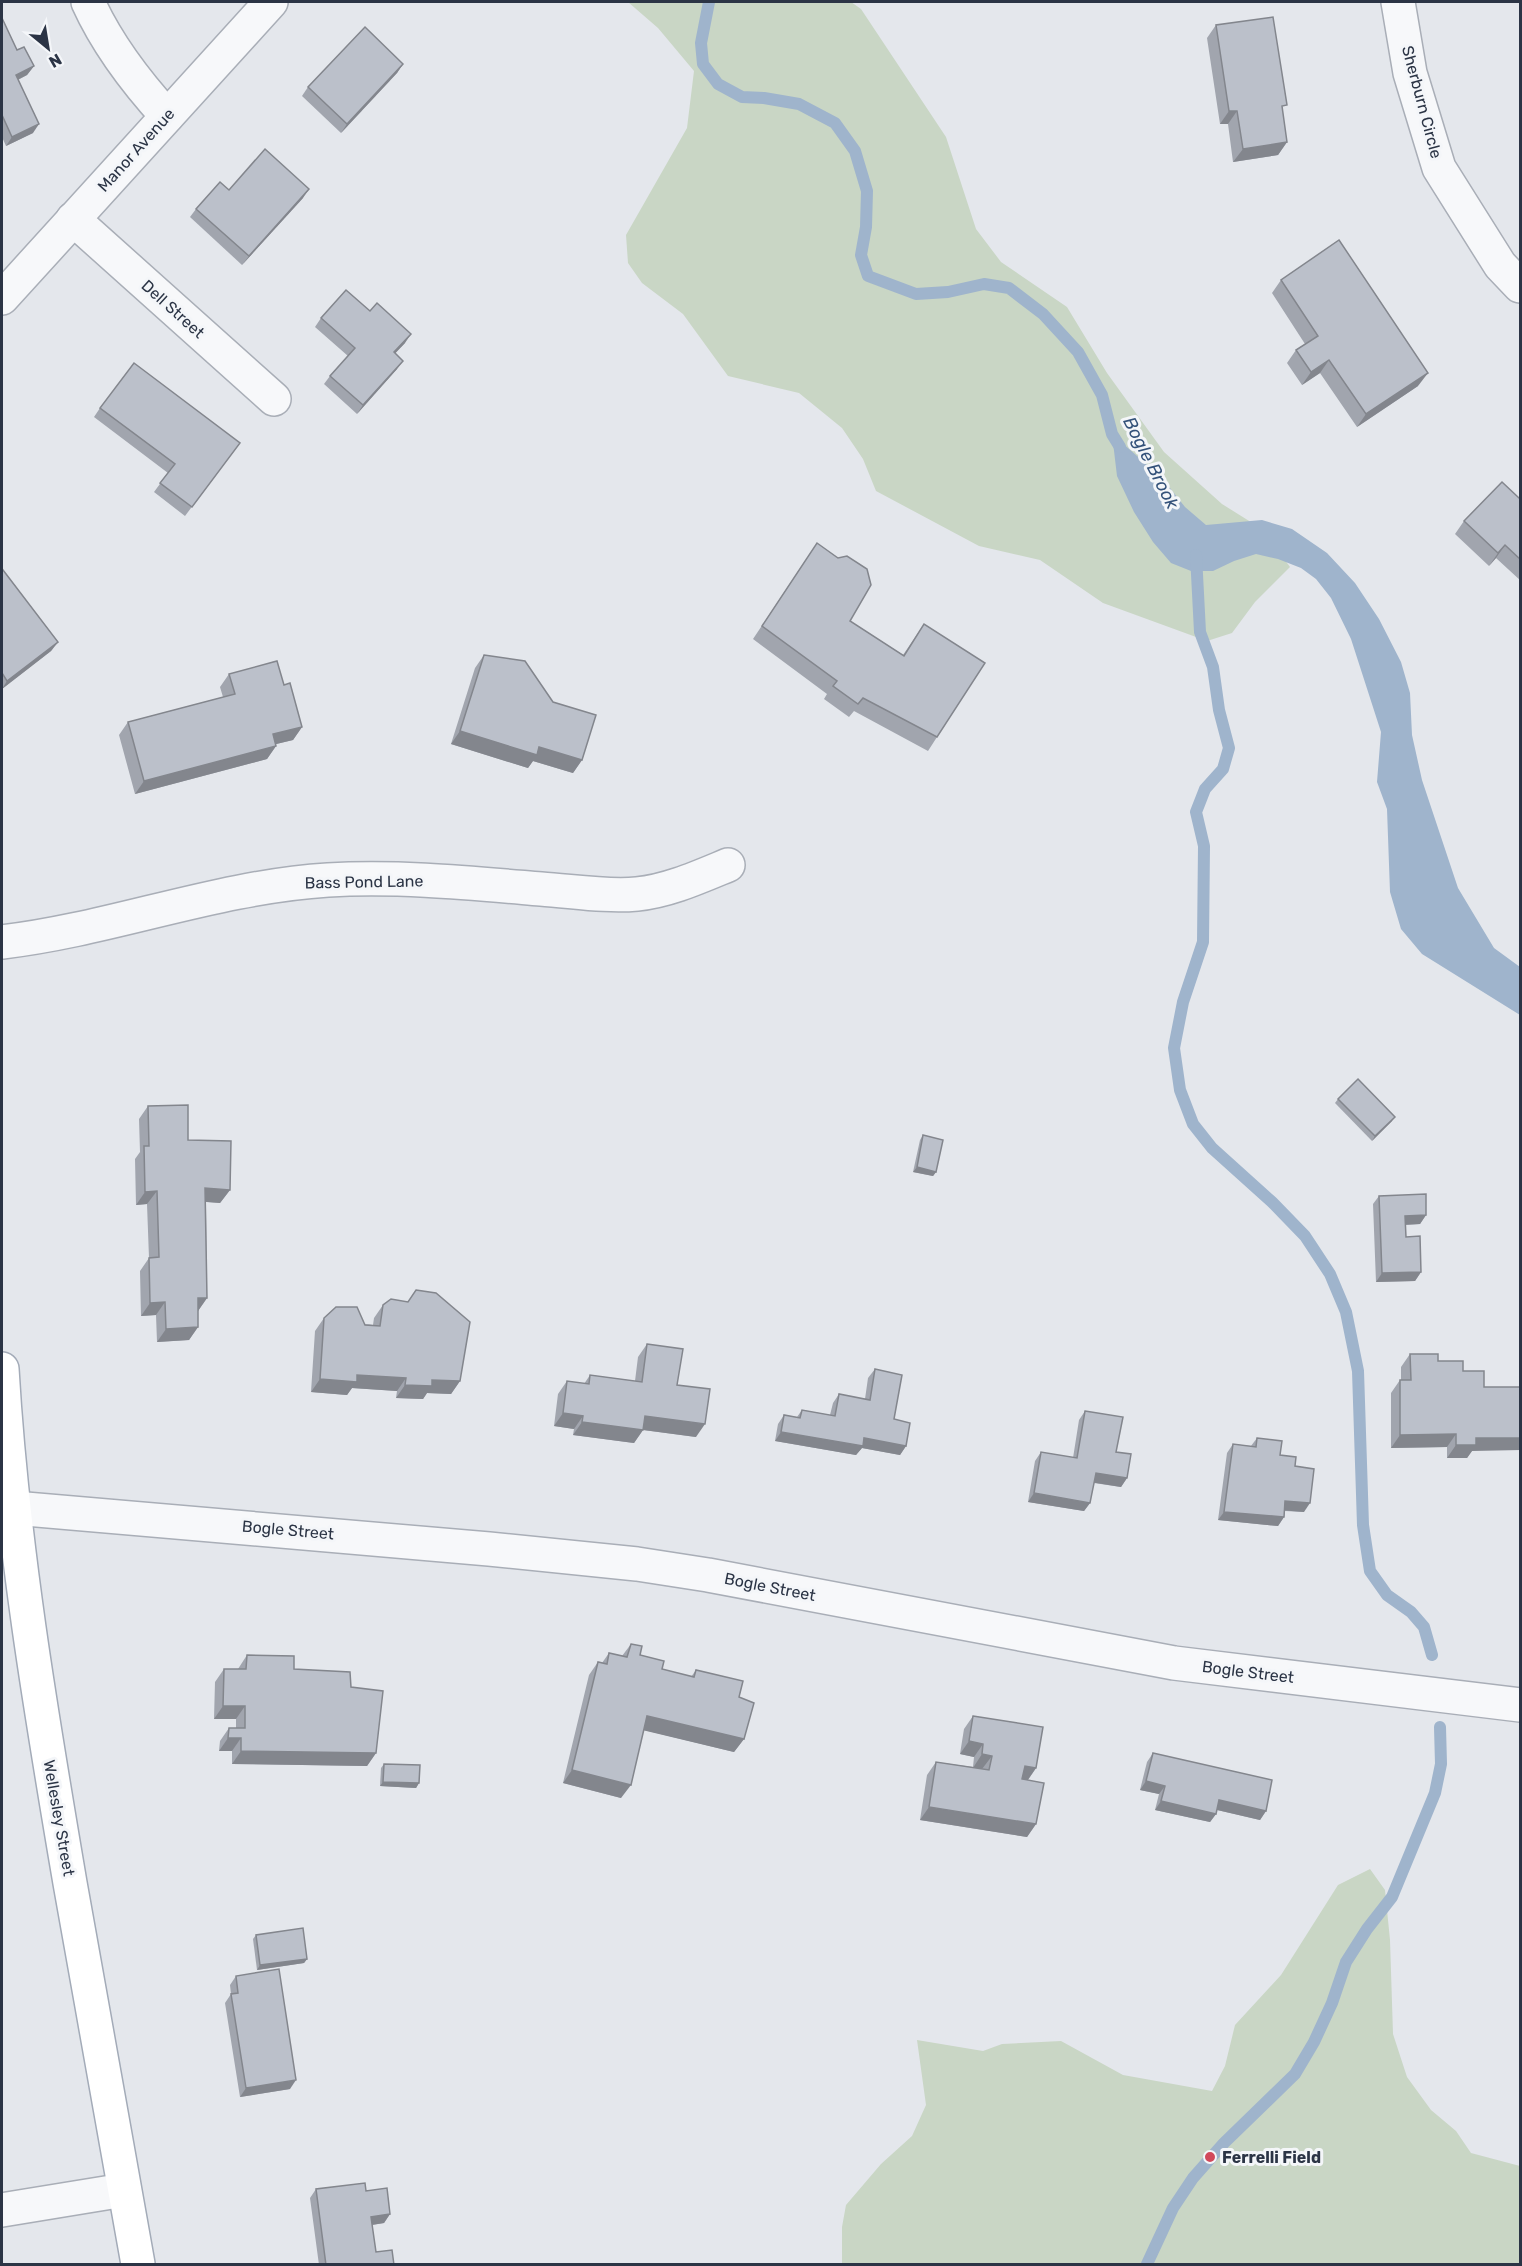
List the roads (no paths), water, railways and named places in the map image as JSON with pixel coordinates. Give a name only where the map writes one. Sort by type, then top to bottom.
[{"type":"main road","name":"Wellesley Street","points":[[2,1369],[14,1508],[42,1713],[138,2265]]},
{"type":"street","points":[[88,2],[109,43],[167,116]]},
{"type":"street","name":"Manor Avenue","points":[[2,298],[271,2]]},
{"type":"street","name":"Sherburn Circle","points":[[1398,2],[1410,73],[1439,168],[1500,265],[1521,286]]},
{"type":"street","name":"Dell Street","points":[[73,219],[274,399]]},
{"type":"street","name":"Bass Pond Lane","points":[[2,942],[54,934],[240,891],[284,884],[348,880],[426,880],[637,894],[689,880],[728,865]]},
{"type":"street","name":"Bogle Street","points":[[14,1508],[326,1533],[637,1564],[708,1575],[1174,1663],[1521,1705]]},
{"type":"street","points":[[2,2210],[124,2190]]},
{"type":"water","points":[[1112,434],[1162,478],[1185,507],[1206,525],[1262,520],[1292,529],[1327,553],[1355,583],[1379,619],[1401,662],[1410,693],[1412,735],[1422,780],[1458,888],[1494,948],[1520,967],[1520,1015],[1422,954],[1401,929],[1390,892],[1387,809],[1377,782],[1381,732],[1351,639],[1331,598],[1316,579],[1301,568],[1256,554],[1213,571],[1191,571],[1171,563],[1153,542],[1134,512],[1117,476]]},
{"type":"waterway","name":"Bogle Brook","points":[[709,2],[701,43],[703,64],[718,84],[742,97],[799,104],[835,123],[855,151],[867,191],[866,227],[861,255],[868,276],[916,294],[948,292],[984,284],[1009,288],[1043,314],[1078,352],[1102,395],[1112,434],[1120,447]]},
{"type":"waterway","points":[[1196,555],[1200,632],[1213,667],[1219,710],[1229,748],[1223,769],[1205,789],[1196,812],[1204,846],[1203,942],[1183,1002],[1174,1048],[1180,1090],[1193,1124],[1212,1148],[1272,1202],[1305,1236],[1330,1274],[1346,1312],[1358,1371],[1363,1525],[1370,1571],[1387,1595],[1411,1612],[1424,1627],[1432,1655]]},
{"type":"waterway","points":[[1147,2264],[1173,2208],[1193,2178],[1224,2143],[1295,2074],[1314,2042],[1332,2003],[1346,1962],[1367,1929],[1392,1897],[1435,1793],[1441,1764],[1440,1727]]},
{"type":"place","name":"Ferrelli Field","points":[[1210,2157]]}]
